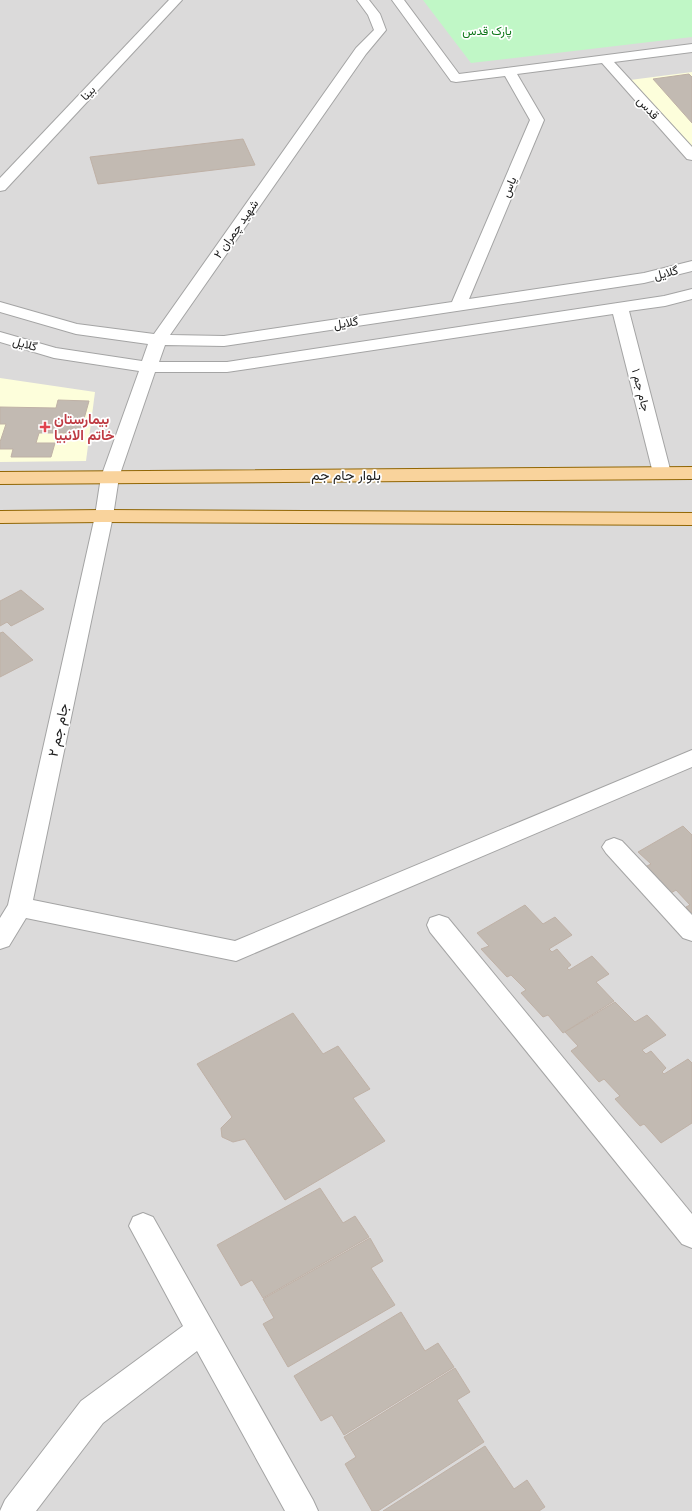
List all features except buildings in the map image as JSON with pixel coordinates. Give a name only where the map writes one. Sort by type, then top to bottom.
[{"type":"main road","name":"بلوار جام جم","points":[[0,478],[692,473]]},
{"type":"main road","points":[[0,518],[104,516],[692,519]]},
{"type":"street","name":"بینا","points":[[0,187],[176,0]]},
{"type":"street","name":"شهید چمران ۲","points":[[110,477],[158,340],[361,51],[380,30],[374,14],[364,0]]},
{"type":"street","points":[[398,0],[456,78],[692,48]]},
{"type":"street","name":"قدس","points":[[605,59],[692,156]]},
{"type":"street","name":"یاس","points":[[458,306],[537,120],[509,71]]},
{"type":"street","name":"گلایل","points":[[0,307],[76,328],[158,340],[224,341],[644,278],[692,266]]},
{"type":"street","name":"گلایل","points":[[0,337],[54,353],[148,366],[228,367],[665,301],[692,294]]},
{"type":"street","name":"جام جم ۱","points":[[620,308],[662,473]]},
{"type":"street","name":"جام جم ۲","points":[[0,939],[20,907],[104,516],[110,477]]},
{"type":"street","points":[[20,907],[236,951],[692,758]]},
{"type":"street","points":[[614,847],[692,931]]},
{"type":"street","points":[[439,925],[688,1223]]},
{"type":"street","points":[[143,1226],[302,1511]]},
{"type":"street","points":[[16,1511],[92,1412],[201,1330]]},
{"type":"shaded area","points":[[0,0],[692,0],[692,1511],[0,1511]]},
{"type":"shaded area","points":[[692,72],[692,149],[630,80]]},
{"type":"shaded area","name":"بیمارستان خاتم الانبیا","points":[[0,378],[95,392],[86,461],[0,462]]},
{"type":"green space","name":"پارک قدس","points":[[423,0],[692,0],[692,37],[471,63]]},
{"type":"place","name":"بیمارستان خاتم الانبیا","points":[[45,427]]}]
